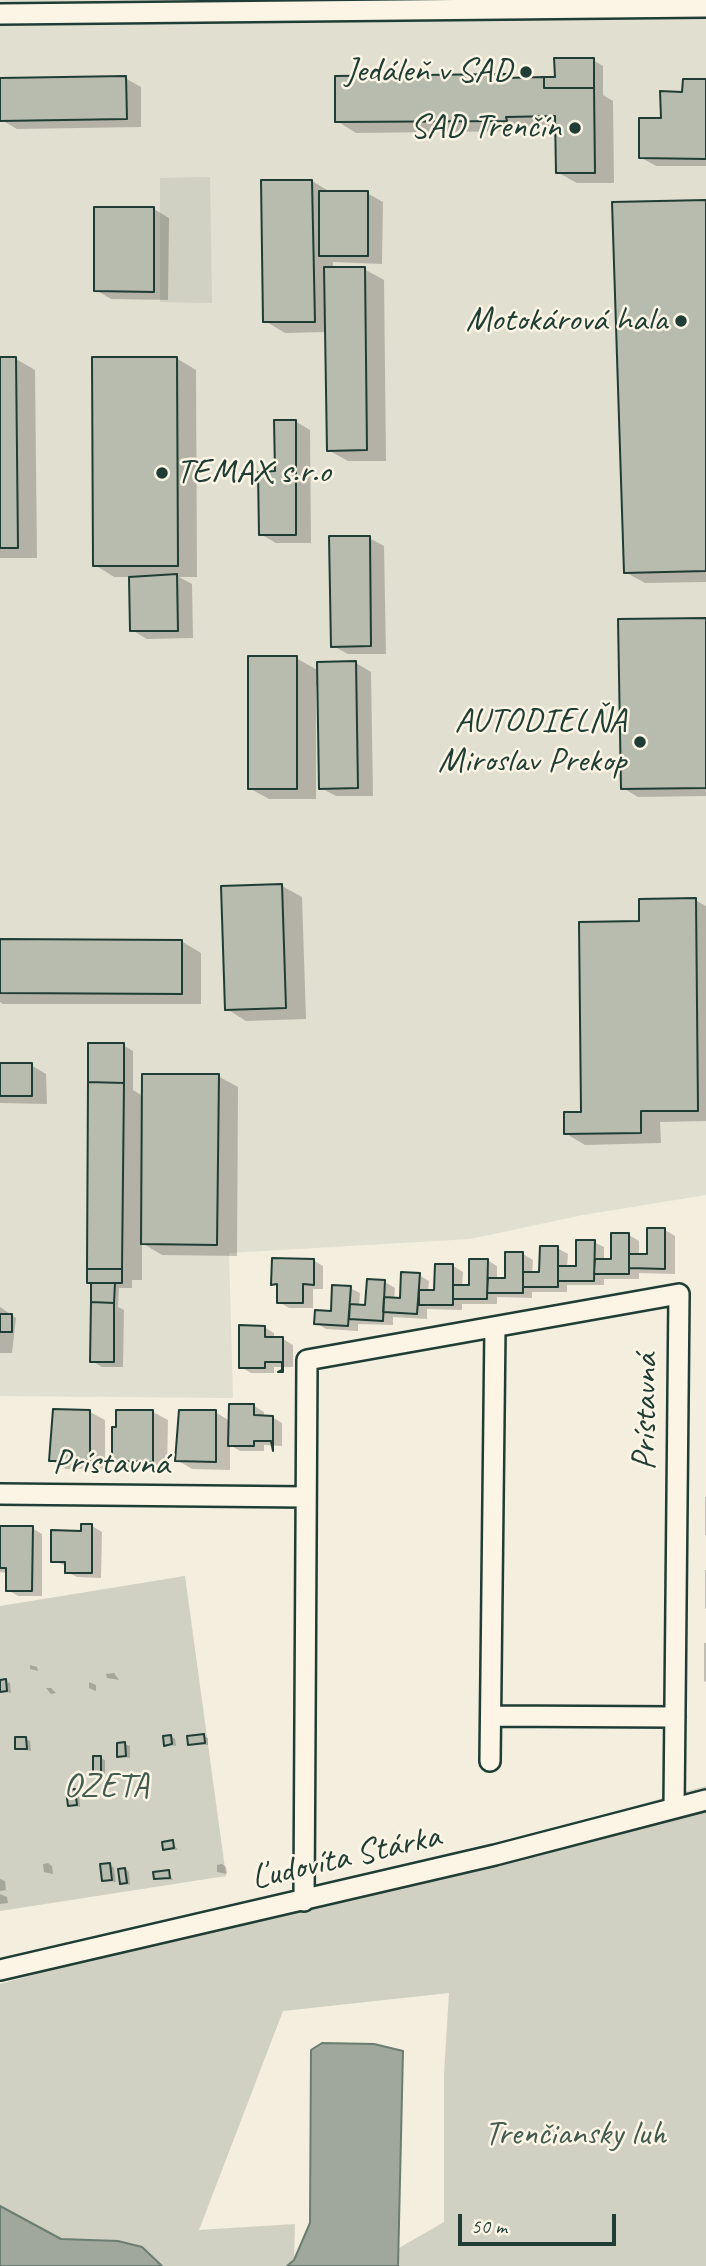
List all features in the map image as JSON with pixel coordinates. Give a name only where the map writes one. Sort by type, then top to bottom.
[{"type":"street","points":[[0,13],[706,7]]},
{"type":"street","name":"Prístavná","points":[[304,1901],[307,1360],[679,1294],[674,1808]]},
{"type":"street","points":[[490,1761],[495,1327]]},
{"type":"street","name":"Prístavná","points":[[0,1494],[306,1497]]},
{"type":"street","points":[[491,1716],[675,1717]]},
{"type":"street","name":"Ľudovíta Stárka","points":[[0,1970],[304,1901],[706,1800]]},
{"type":"shaded area","points":[[0,0],[706,0],[706,1195],[583,1215],[470,1239],[229,1253],[233,1398],[0,1396]]},
{"type":"shaded area","points":[[322,2043],[374,2044],[403,2051],[398,2266],[287,2266],[294,2260],[310,2223],[311,2050]]},
{"type":"shaded area","points":[[0,2206],[61,2239],[118,2241],[142,2247],[162,2266],[0,2266]]},
{"type":"green space","points":[[210,177],[212,303],[160,302],[160,178]]},
{"type":"green space","name":"OZETA","points":[[185,1576],[226,1876],[0,1911],[0,1606]]},
{"type":"green space","name":"Trenčiansky luh","points":[[706,1786],[706,2266],[398,2266],[399,2248],[444,2222],[444,2073],[449,1993],[283,2011],[199,2230],[295,2224],[294,2260],[287,2266],[162,2266],[142,2247],[118,2241],[61,2239],[0,2206],[0,1984]]},
{"type":"building","points":[[554,58],[594,58],[594,88],[544,88],[544,77],[555,77]]},
{"type":"building","name":"SAD Trenčín","points":[[506,74],[506,78],[544,77],[544,88],[594,88],[595,173],[556,173],[555,116],[506,117],[507,121],[335,122],[335,76]]},
{"type":"building","points":[[126,76],[127,119],[0,121],[0,78]]},
{"type":"building","points":[[683,79],[706,79],[706,159],[639,158],[639,118],[661,118],[660,91],[682,92]]},
{"type":"building","points":[[261,180],[312,180],[315,322],[263,322]]},
{"type":"building","points":[[319,191],[368,191],[368,256],[319,256]]},
{"type":"building","points":[[706,200],[706,571],[624,573],[612,202]]},
{"type":"building","points":[[94,207],[154,207],[154,292],[94,291]]},
{"type":"building","points":[[324,267],[365,267],[367,450],[327,451]]},
{"type":"building","points":[[0,357],[16,357],[18,548],[0,548]]},
{"type":"building","points":[[92,357],[177,357],[178,566],[93,566]]},
{"type":"building","points":[[274,420],[296,420],[296,535],[259,535],[258,472],[275,471]]},
{"type":"building","points":[[329,536],[370,536],[371,646],[331,647]]},
{"type":"building","points":[[177,574],[178,631],[130,631],[129,577]]},
{"type":"building","points":[[706,618],[706,788],[621,789],[618,619]]},
{"type":"building","points":[[248,656],[297,656],[297,789],[248,789]]},
{"type":"building","points":[[356,661],[358,788],[319,789],[317,662]]},
{"type":"building","points":[[282,884],[286,1008],[225,1010],[221,886]]},
{"type":"building","points":[[696,898],[698,1111],[641,1111],[641,1133],[564,1134],[564,1112],[581,1112],[579,922],[639,921],[639,899]]},
{"type":"building","points":[[0,939],[182,940],[182,994],[0,993]]},
{"type":"building","points":[[88,1043],[124,1043],[124,1083],[88,1082]]},
{"type":"building","points":[[0,1063],[32,1063],[32,1096],[0,1096]]},
{"type":"building","points":[[142,1074],[219,1074],[217,1245],[141,1244]]},
{"type":"building","points":[[88,1082],[124,1083],[122,1269],[87,1269]]},
{"type":"building","points":[[647,1228],[665,1228],[665,1269],[629,1268],[629,1254],[647,1254]]},
{"type":"building","points":[[611,1233],[629,1233],[629,1274],[594,1274],[595,1259],[611,1259]]},
{"type":"building","points":[[576,1240],[595,1240],[594,1281],[558,1281],[558,1266],[576,1266]]},
{"type":"building","points":[[540,1246],[558,1246],[558,1287],[523,1287],[523,1272],[539,1272]]},
{"type":"building","points":[[505,1252],[523,1252],[523,1293],[487,1293],[488,1278],[505,1278]]},
{"type":"building","points":[[272,1258],[314,1259],[314,1285],[303,1284],[303,1303],[277,1303],[277,1284],[271,1285]]},
{"type":"building","points":[[469,1259],[488,1259],[487,1299],[453,1299],[453,1285],[469,1285]]},
{"type":"building","points":[[435,1264],[453,1264],[453,1305],[419,1305],[419,1290],[434,1290]]},
{"type":"building","points":[[87,1269],[122,1269],[122,1283],[87,1283]]},
{"type":"building","points":[[401,1272],[420,1273],[417,1314],[383,1312],[384,1297],[400,1298]]},
{"type":"building","points":[[367,1279],[385,1280],[383,1321],[349,1319],[350,1304],[365,1305]]},
{"type":"building","points":[[91,1283],[115,1283],[114,1303],[91,1302]]},
{"type":"building","points":[[332,1285],[351,1286],[348,1326],[314,1324],[315,1310],[331,1311]]},
{"type":"building","points":[[91,1302],[114,1303],[114,1362],[90,1362]]},
{"type":"building","points":[[0,1314],[12,1314],[12,1332],[0,1332]]},
{"type":"building","points":[[239,1325],[265,1326],[265,1337],[283,1337],[283,1372],[278,1372],[282,1370],[282,1362],[265,1362],[265,1368],[239,1368]]},
{"type":"building","points":[[229,1404],[254,1404],[254,1415],[273,1416],[273,1451],[271,1441],[254,1441],[254,1446],[228,1446]]},
{"type":"building","points":[[53,1409],[90,1410],[90,1461],[49,1461]]},
{"type":"building","points":[[116,1410],[153,1410],[153,1462],[112,1461],[112,1427],[116,1427]]},
{"type":"building","points":[[179,1410],[216,1410],[216,1462],[175,1461]]},
{"type":"building","points":[[81,1524],[92,1524],[92,1573],[65,1573],[65,1562],[51,1562],[51,1530],[81,1531]]},
{"type":"building","points":[[0,1526],[33,1526],[32,1591],[6,1591],[6,1568],[0,1568]]},
{"type":"building","points":[[6,1679],[7,1691],[0,1692],[0,1680]]},
{"type":"building","points":[[204,1734],[205,1743],[188,1745],[187,1736]]},
{"type":"building","points":[[171,1735],[172,1744],[164,1746],[163,1736]]},
{"type":"building","points":[[15,1737],[26,1737],[27,1749],[15,1749]]},
{"type":"building","points":[[125,1742],[126,1756],[117,1757],[117,1743]]},
{"type":"building","points":[[93,1756],[101,1756],[101,1773],[93,1773]]},
{"type":"building","points":[[75,1789],[77,1805],[68,1806],[66,1790]]},
{"type":"building","points":[[173,1840],[174,1848],[163,1850],[162,1842]]},
{"type":"building","points":[[110,1863],[112,1880],[102,1881],[100,1864]]},
{"type":"building","points":[[125,1868],[127,1883],[120,1884],[118,1869]]},
{"type":"building","points":[[169,1870],[170,1878],[154,1879],[153,1872]]},
{"type":"place","name":"Jedáleň v SAD","points":[[526,72]]},
{"type":"place","name":"SAD Trenčín","points":[[575,128]]},
{"type":"place","name":"Motokárová hala","points":[[681,321]]},
{"type":"place","name":"TEMAX s.r.o","points":[[162,473]]},
{"type":"place","name":"AUTODIELŇA Miroslav Prekop","points":[[640,742]]}]
